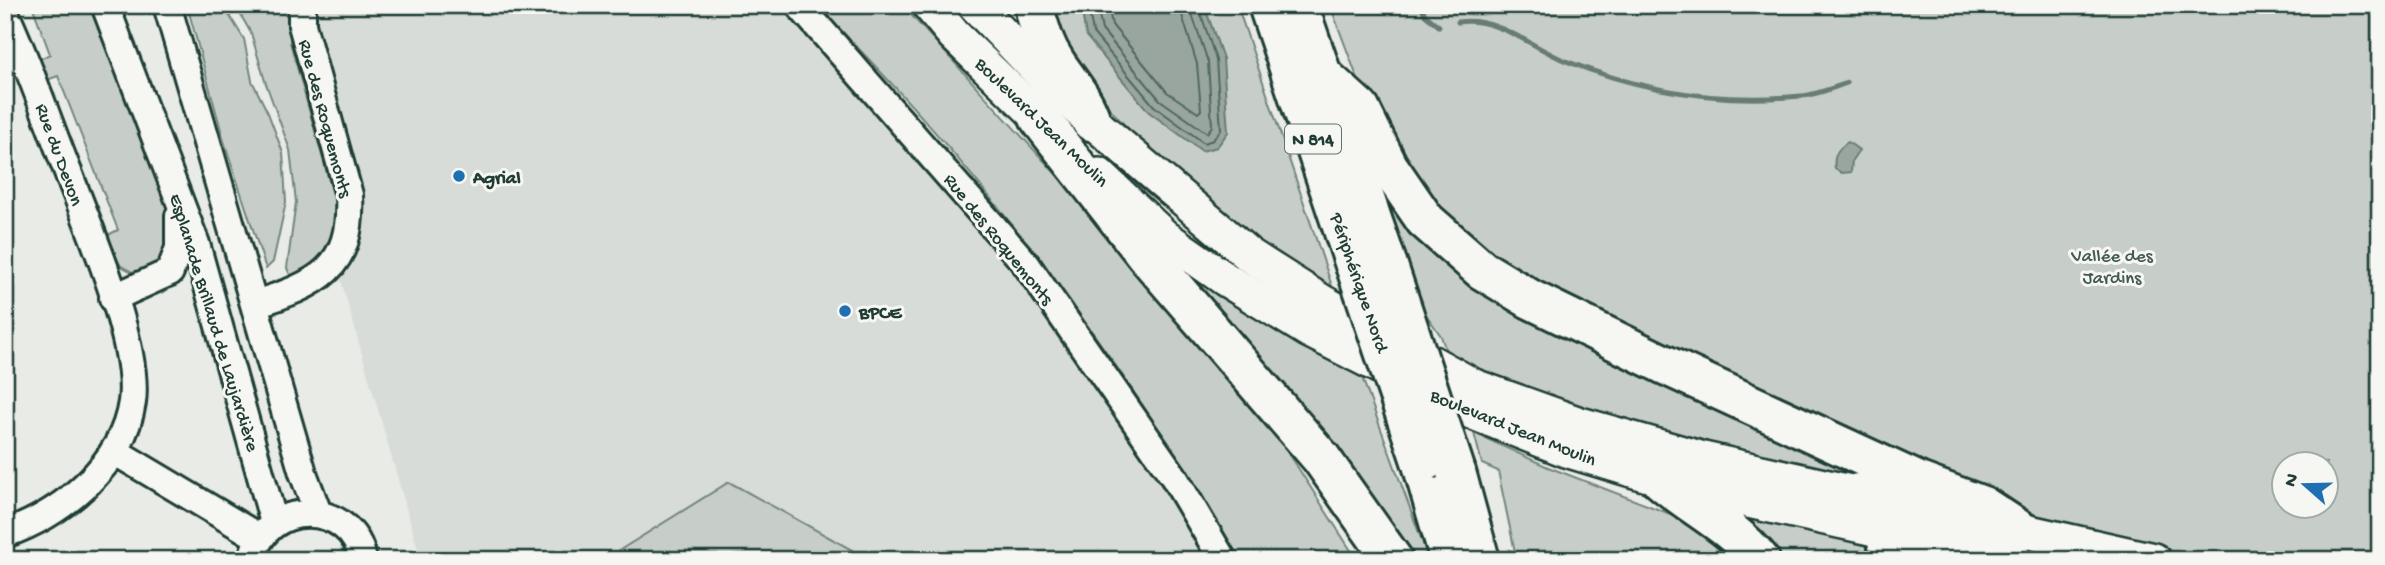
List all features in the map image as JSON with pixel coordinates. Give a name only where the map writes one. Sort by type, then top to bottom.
[{"type":"highway","points":[[1034,5],[1040,32],[1055,61],[1086,105],[1091,121]]},
{"type":"highway","name":"Périphérique Nord","points":[[1274,7],[1321,74],[1372,266]]},
{"type":"highway","name":"Périphérique Nord","points":[[1274,7],[1372,266],[1439,468],[1480,560]]},
{"type":"highway","points":[[1321,74],[1360,109],[1388,166],[1425,219],[1482,270],[1530,299],[1651,358],[1919,482],[1983,506],[2018,545]]},
{"type":"highway","points":[[1039,118],[1146,254],[1328,467],[1393,560]]},
{"type":"highway","name":"Périphérique Nord","points":[[1439,468],[1450,560]]},
{"type":"highway","points":[[1661,480],[1690,505],[1735,533],[1760,560]]},
{"type":"highway","points":[[1858,493],[1888,545]]},
{"type":"main road","name":"Boulevard Jean Moulin","points":[[929,5],[954,35],[1166,237],[1225,279],[1308,330],[1461,408],[1566,450],[1888,545],[2018,545]]},
{"type":"main road","name":"Boulevard Jean Moulin","points":[[975,5],[1059,94],[1249,254],[1321,301],[1474,386],[1577,423],[1654,445],[1858,493],[2018,545]]},
{"type":"main road","points":[[2018,545],[2154,560]]},
{"type":"street","name":"Esplanade Brillaud de Laujardière","points":[[105,5],[178,194],[216,309],[262,540]]},
{"type":"street","name":"Esplanade Brillaud de Laujardière","points":[[167,5],[303,473],[318,513]]},
{"type":"street","name":"Rue des Roquemonts","points":[[254,304],[302,288],[327,273],[341,250],[350,221],[349,195],[302,25],[302,5]]},
{"type":"street","name":"Rue des Roquemonts","points":[[799,5],[1026,264],[1174,477],[1223,560]]},
{"type":"street","name":"Rue du Devon","points":[[5,13],[24,54],[113,298],[130,356],[133,391],[126,425],[114,451]]},
{"type":"street","points":[[113,298],[170,272],[179,248],[178,194]]},
{"type":"street","points":[[5,534],[42,518],[68,500],[114,451],[262,540],[293,514],[318,513],[346,528],[356,541],[363,560]]},
{"type":"shaded area","points":[[315,5],[781,5],[856,84],[980,227],[1096,387],[1169,494],[1208,560],[421,560],[340,277],[355,253],[360,237],[362,198],[314,18]]},
{"type":"green space","points":[[32,5],[89,5],[171,218],[167,249],[160,261],[153,265],[132,272],[121,266],[104,237],[118,230],[58,76],[44,81],[36,61],[50,54]]},
{"type":"green space","points":[[187,5],[223,5],[244,39],[252,81],[283,153],[286,202],[273,262],[266,269],[224,141]]},
{"type":"green space","points":[[235,5],[290,5],[290,42],[337,209],[328,248],[302,278],[290,275],[287,268],[296,202],[290,150],[251,33]]},
{"type":"green space","points":[[816,5],[902,5],[1076,196],[1263,413],[1357,560],[1238,560],[1146,411],[1046,269],[936,133]]},
{"type":"green space","points":[[1048,5],[1081,5],[1086,36],[1223,59],[1204,5],[1237,5],[1338,304],[1206,204],[1132,133],[1089,86],[1059,44]]},
{"type":"green space","name":"Vallée des Jardins","points":[[1330,5],[1895,5],[1898,11],[1906,5],[2380,5],[2380,560],[2198,560],[1998,509],[1679,364],[1452,235],[1378,133]]},
{"type":"green space","points":[[1402,204],[1414,224],[1919,491],[1738,453],[1619,420],[1503,379],[1447,354],[1441,336],[1425,313],[1388,210]]},
{"type":"green space","points":[[1148,246],[1360,372],[1429,560],[1405,560]]},
{"type":"green space","points":[[1474,433],[1548,467],[1699,525],[1742,560],[1512,560],[1509,550],[1515,552],[1498,471],[1482,464]]},
{"type":"green space","points":[[729,482],[870,560],[604,560]]},
{"type":"green space","points":[[1723,511],[1880,543],[1883,560],[1771,560]]},
{"type":"water","points":[[1081,5],[1204,5],[1223,59],[1228,132],[1217,147],[1202,151],[1149,112],[1086,36]]},
{"type":"water","points":[[1848,142],[1859,150],[1852,160],[1851,172],[1842,173],[1835,169],[1835,157]]},
{"type":"waterway","points":[[1421,5],[1425,15],[1439,26]]},
{"type":"waterway","points":[[1458,22],[1472,21],[1500,28],[1566,61],[1623,80],[1681,93],[1771,98],[1812,94],[1847,83]]},
{"type":"place","name":"Agrial","points":[[459,176]]},
{"type":"place","name":"BPCE","points":[[845,311]]}]
